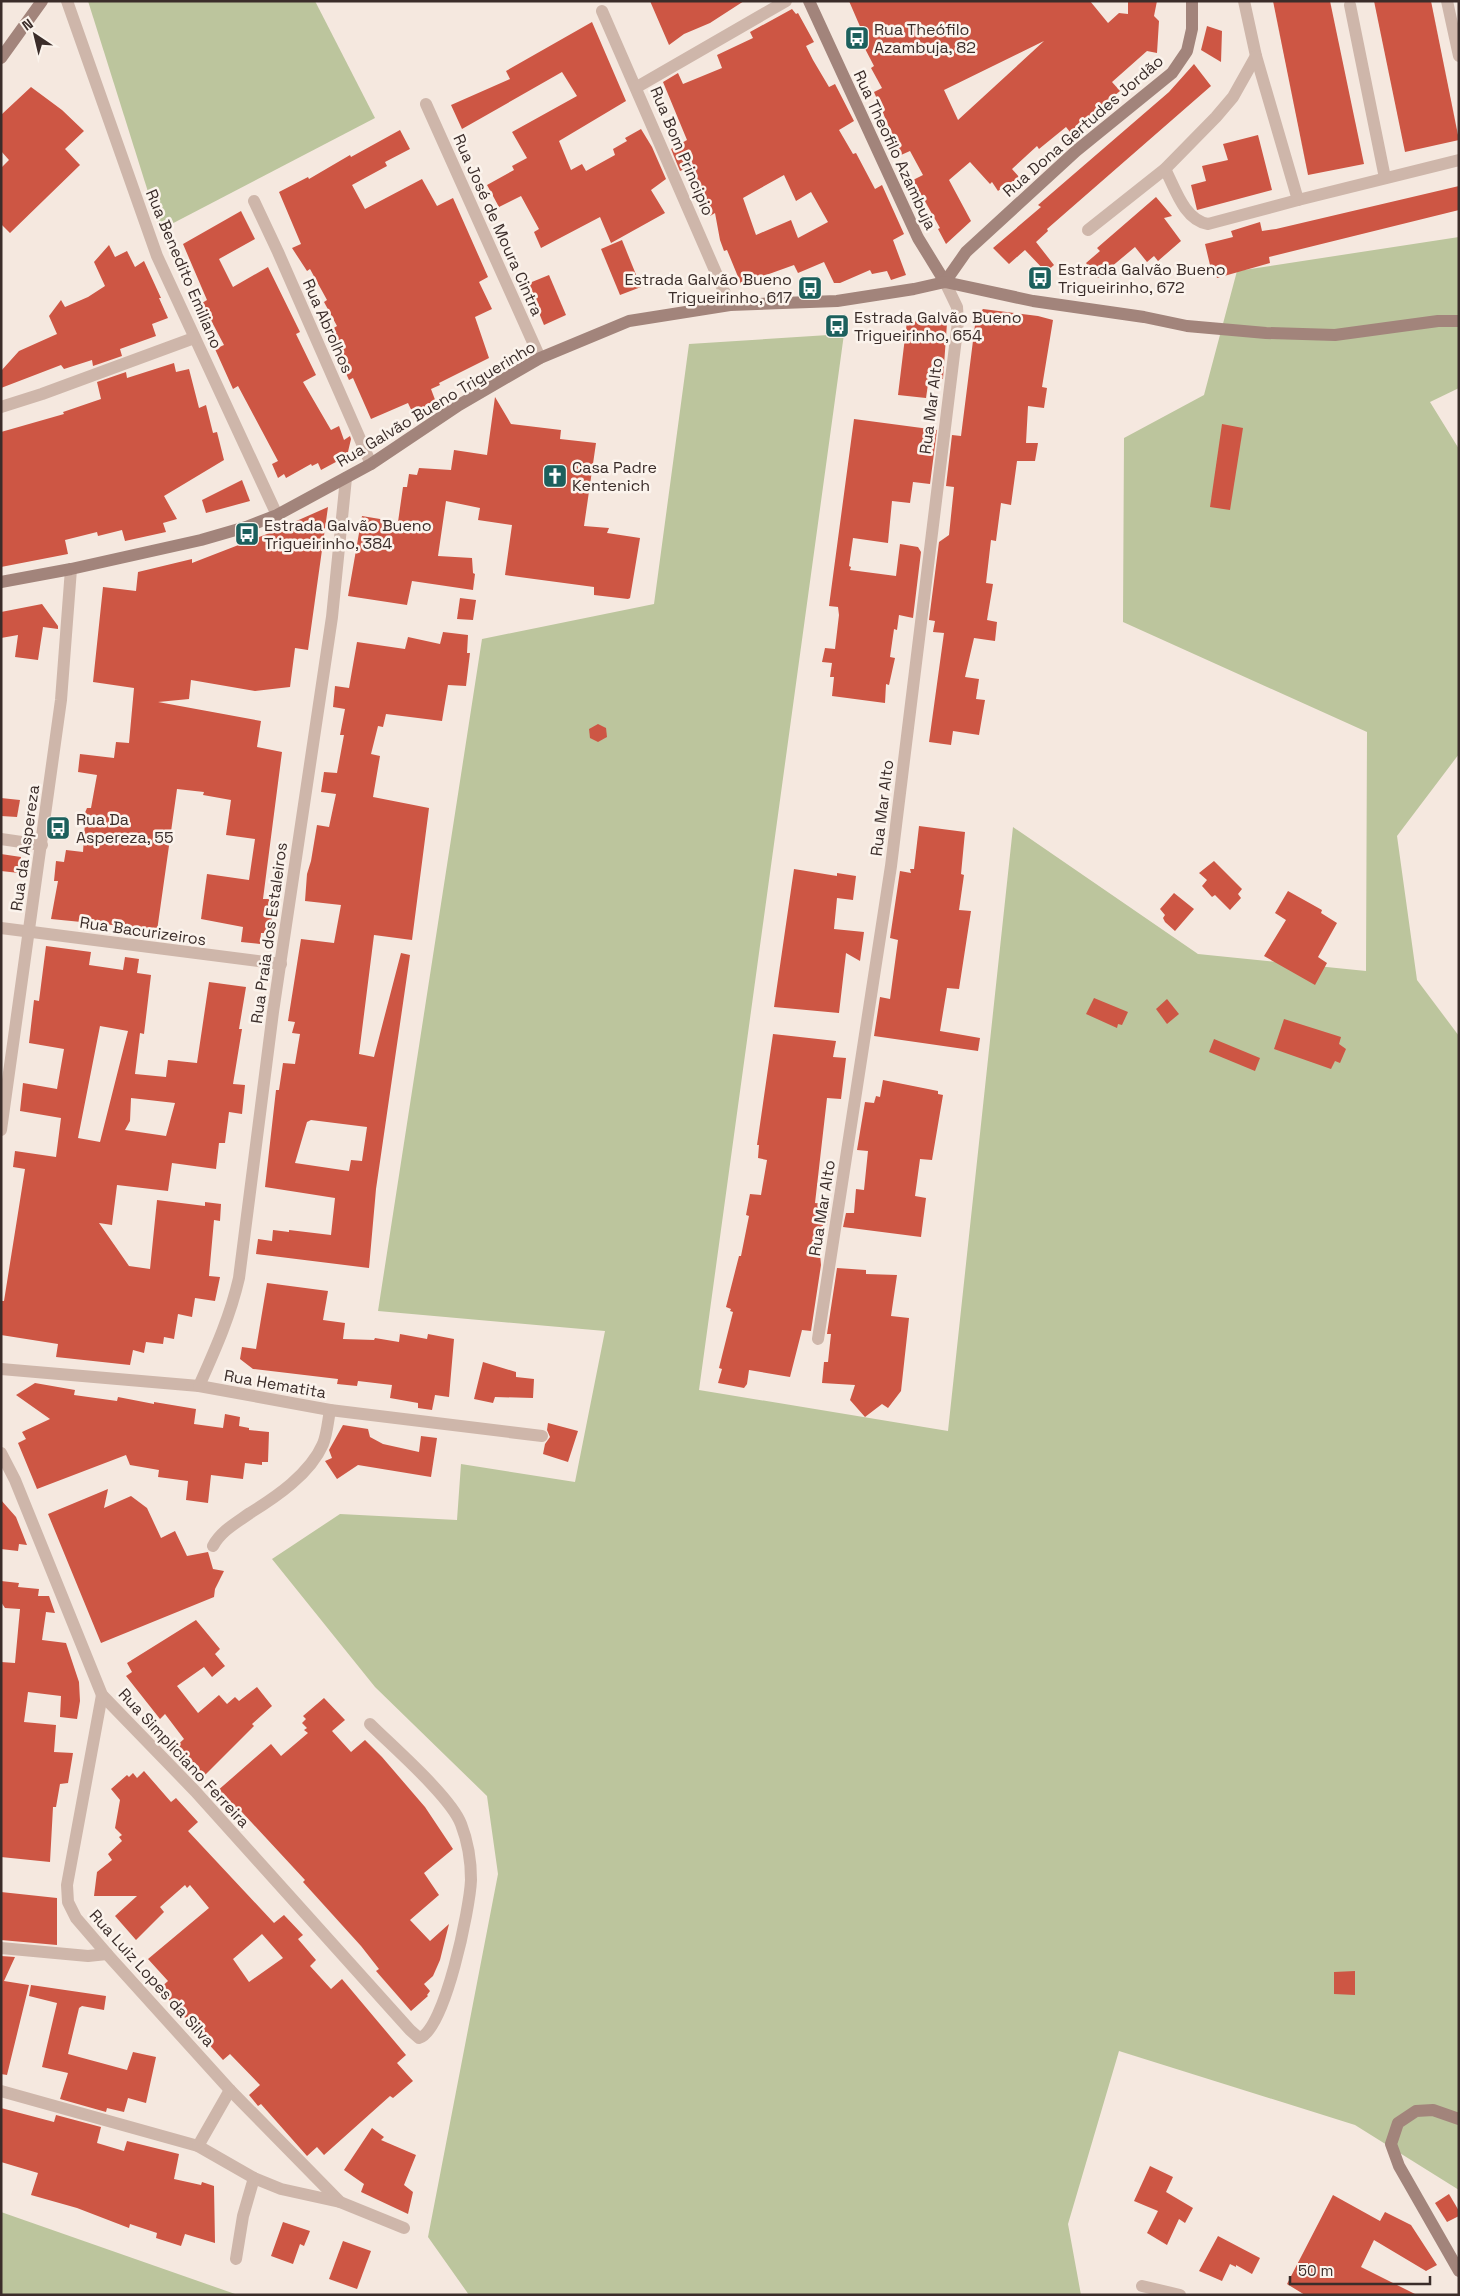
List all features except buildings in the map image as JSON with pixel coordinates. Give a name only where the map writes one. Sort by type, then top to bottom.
[{"type":"street","points":[[1,58],[42,1]]},
{"type":"street","name":"Rua Benedito Emiliano","points":[[67,1],[156,256],[277,515]]},
{"type":"street","points":[[637,87],[786,1]]},
{"type":"street","name":"Rua Theofilo Azambuja","points":[[809,1],[918,238],[944,282]]},
{"type":"street","name":"Rua Dona Gertudes Jordão","points":[[944,282],[966,252],[1076,151],[1172,73],[1187,51],[1192,29],[1192,1]]},
{"type":"street","points":[[1244,1],[1256,56],[1298,200]]},
{"type":"street","points":[[1447,1],[1459,56]]},
{"type":"street","points":[[1350,4],[1385,178]]},
{"type":"street","name":"Rua Bom Principio","points":[[602,11],[637,87],[730,305]]},
{"type":"street","points":[[1088,230],[1165,169],[1233,97],[1256,56]]},
{"type":"street","name":"Rua José de Moura Cintra","points":[[426,104],[540,358]]},
{"type":"street","points":[[1165,169],[1190,217],[1198,223],[1208,224],[1459,160]]},
{"type":"street","name":"Rua Abrolhos","points":[[254,201],[371,464]]},
{"type":"street","name":"Rua Galvão Bueno Triguerinho","points":[[1,582],[71,569],[201,540],[246,527],[277,515],[371,464],[459,406],[540,358],[630,321],[730,305],[837,301],[914,290],[944,282],[1033,301],[1144,317],[1187,326],[1266,333],[1335,335],[1438,321],[1459,321]]},
{"type":"street","name":"Rua Mar Alto","points":[[818,1339],[892,866],[956,332],[957,307],[944,282]]},
{"type":"street","points":[[1,406],[42,394],[194,338]]},
{"type":"street","name":"Rua Praia dos Estaleiros","points":[[199,1386],[227,1323],[239,1278],[281,964],[330,626],[346,478]]},
{"type":"street","name":"Rua da Aspereza","points":[[1,1130],[61,700],[71,569]]},
{"type":"street","points":[[1,839],[42,845]]},
{"type":"street","name":"Rua Bacurizeiros","points":[[1,928],[281,964]]},
{"type":"street","name":"Rua Hematita","points":[[1,1369],[199,1386],[330,1410],[542,1436]]},
{"type":"street","points":[[213,1546],[217,1539],[228,1529],[255,1511],[306,1470],[324,1443],[330,1410]]},
{"type":"street","name":"Rua Simpliciano Ferreira","points":[[1,1452],[16,1480],[102,1695],[195,1791],[419,2038],[427,2034],[444,2005],[466,1912],[471,1881],[470,1856],[461,1823],[445,1800],[370,1724]]},
{"type":"street","points":[[1,1480],[16,1480]]},
{"type":"street","name":"Rua Luiz Lopes da Silva","points":[[102,1695],[67,1885],[68,1902],[76,1918],[106,1954],[230,2090],[340,2202]]},
{"type":"street","points":[[1,1948],[88,1956],[106,1954]]},
{"type":"street","points":[[198,2146],[230,2090]]},
{"type":"street","points":[[1,2091],[198,2146],[254,2178],[294,2193],[340,2202],[404,2228]]},
{"type":"street","points":[[1459,2119],[1433,2110],[1416,2110],[1398,2123],[1391,2144],[1399,2166],[1459,2271]]},
{"type":"street","points":[[236,2259],[243,2216],[254,2178]]},
{"type":"street","points":[[1142,2286],[1180,2295]]},
{"type":"green space","points":[[88,1],[315,1],[375,118],[160,230]]},
{"type":"green space","points":[[1459,237],[1459,388],[1430,402],[1459,449],[1459,754],[1397,836],[1417,980],[1459,1036],[1459,2190],[1355,2125],[1119,2051],[1068,2224],[1081,2295],[469,2295],[428,2237],[498,1874],[487,1796],[375,1687],[272,1559],[340,1514],[457,1520],[461,1464],[575,1482],[605,1331],[378,1311],[482,639],[654,604],[689,344],[844,334],[699,1390],[948,1431],[1013,827],[1198,954],[1366,971],[1367,732],[1123,622],[1124,438],[1204,395],[1237,271]]},
{"type":"green space","points":[[1,2212],[238,2295],[1,2295]]},
{"type":"place","name":"Rua Theófilo Azambuja, 82","points":[[857,38]]},
{"type":"place","name":"Estrada Galvão Bueno Trigueirinho, 672","points":[[1040,278]]},
{"type":"place","name":"Estrada Galvão Bueno Trigueirinho, 617","points":[[810,288]]},
{"type":"place","name":"Estrada Galvão Bueno Trigueirinho, 654","points":[[837,326]]},
{"type":"place","name":"Casa Padre Kentenich","points":[[555,476]]},
{"type":"place","name":"Estrada Galvão Bueno Trigueirinho, 384","points":[[247,534]]},
{"type":"place","name":"Rua Da Aspereza, 55","points":[[58,828]]}]
